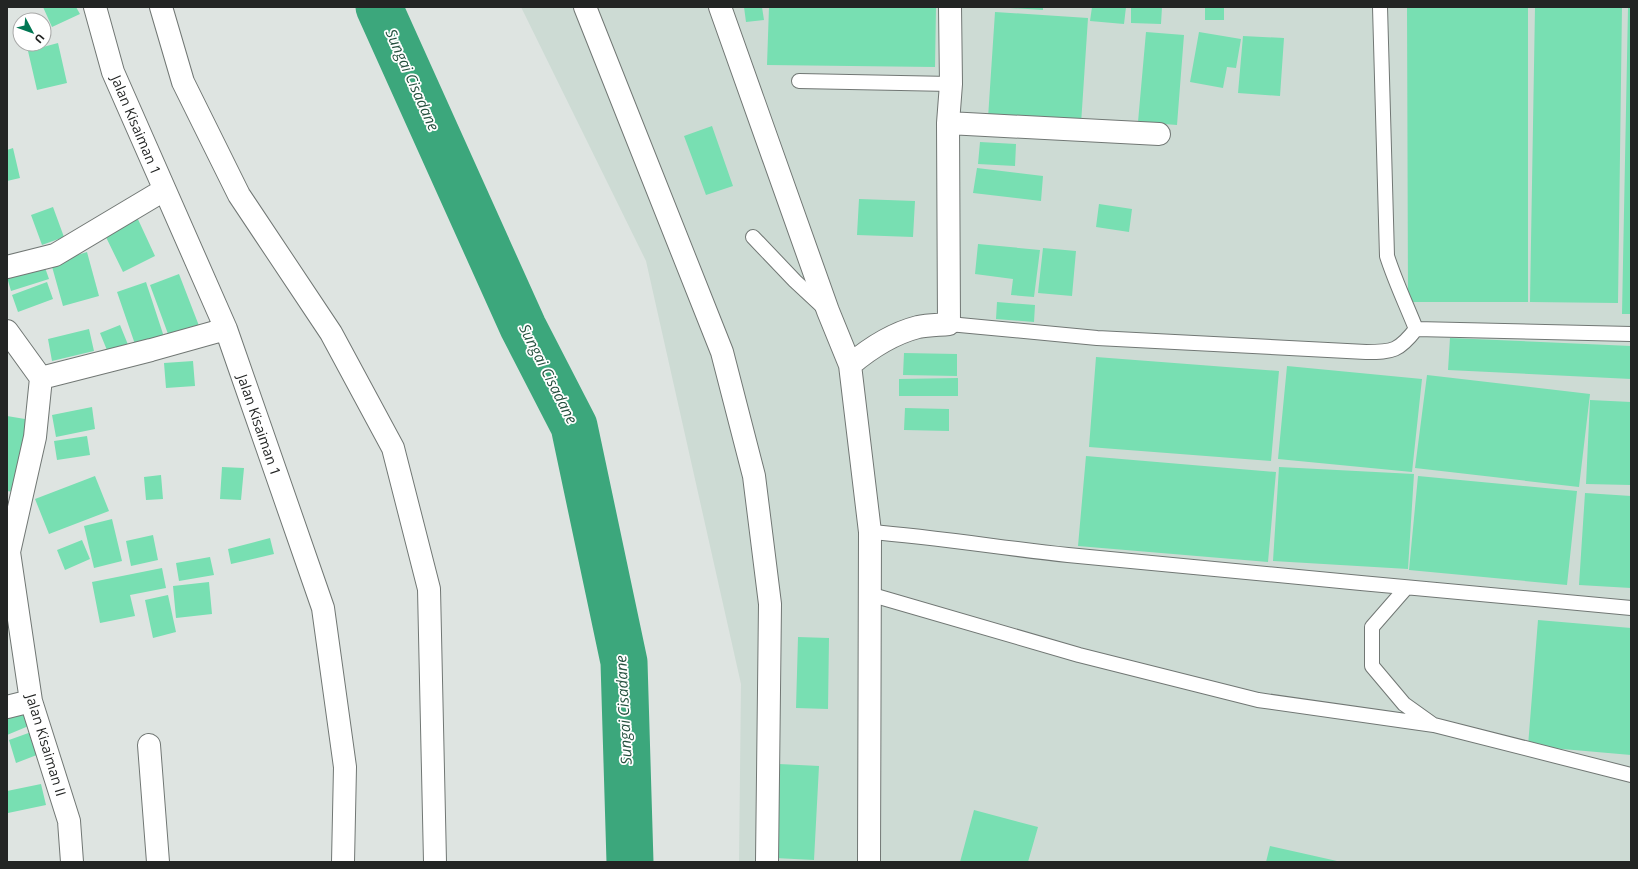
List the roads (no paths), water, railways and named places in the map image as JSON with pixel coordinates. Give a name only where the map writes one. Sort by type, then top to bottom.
[{"type":"street","name":"Jalan Kisaiman 1","points":[[94,7],[113,72],[226,329],[323,608],[345,767],[343,862]]},
{"type":"street","points":[[161,7],[183,82],[238,195],[330,333],[393,448],[429,589],[436,862]]},
{"type":"street","points":[[584,7],[722,352],[754,476],[770,604],[767,862]]},
{"type":"street","points":[[720,7],[828,311],[850,365],[870,532],[869,862]]},
{"type":"street","points":[[850,365],[869,348],[894,335],[918,327],[949,324],[948,123],[951,84],[950,7]]},
{"type":"street","points":[[948,123],[1159,134]]},
{"type":"street","points":[[7,267],[55,255],[164,190]]},
{"type":"street","points":[[7,331],[41,378],[226,329]]},
{"type":"street","name":"Jalan Kisaiman II","points":[[41,378],[35,437],[9,552],[31,701],[69,821],[72,862]]},
{"type":"street","points":[[7,707],[31,701]]},
{"type":"street","points":[[149,745],[158,862]]},
{"type":"lane","points":[[1380,7],[1387,256],[1394,278],[1416,329]]},
{"type":"lane","points":[[799,81],[951,84]]},
{"type":"lane","points":[[753,237],[795,281],[828,311]]},
{"type":"lane","points":[[949,324],[1097,338],[1366,352],[1386,352],[1396,348],[1406,342],[1416,329]]},
{"type":"lane","points":[[1416,329],[1631,334]]},
{"type":"lane","points":[[870,532],[1037,552],[1406,588],[1631,608]]},
{"type":"lane","points":[[1406,588],[1372,627],[1372,666],[1404,704],[1434,725]]},
{"type":"lane","points":[[869,594],[1079,655],[1258,700],[1434,725],[1631,775]]},
{"type":"waterway","name":"Sungai Cisadane","points":[[379,7],[523,327],[574,426],[624,662],[630,862]]}]
